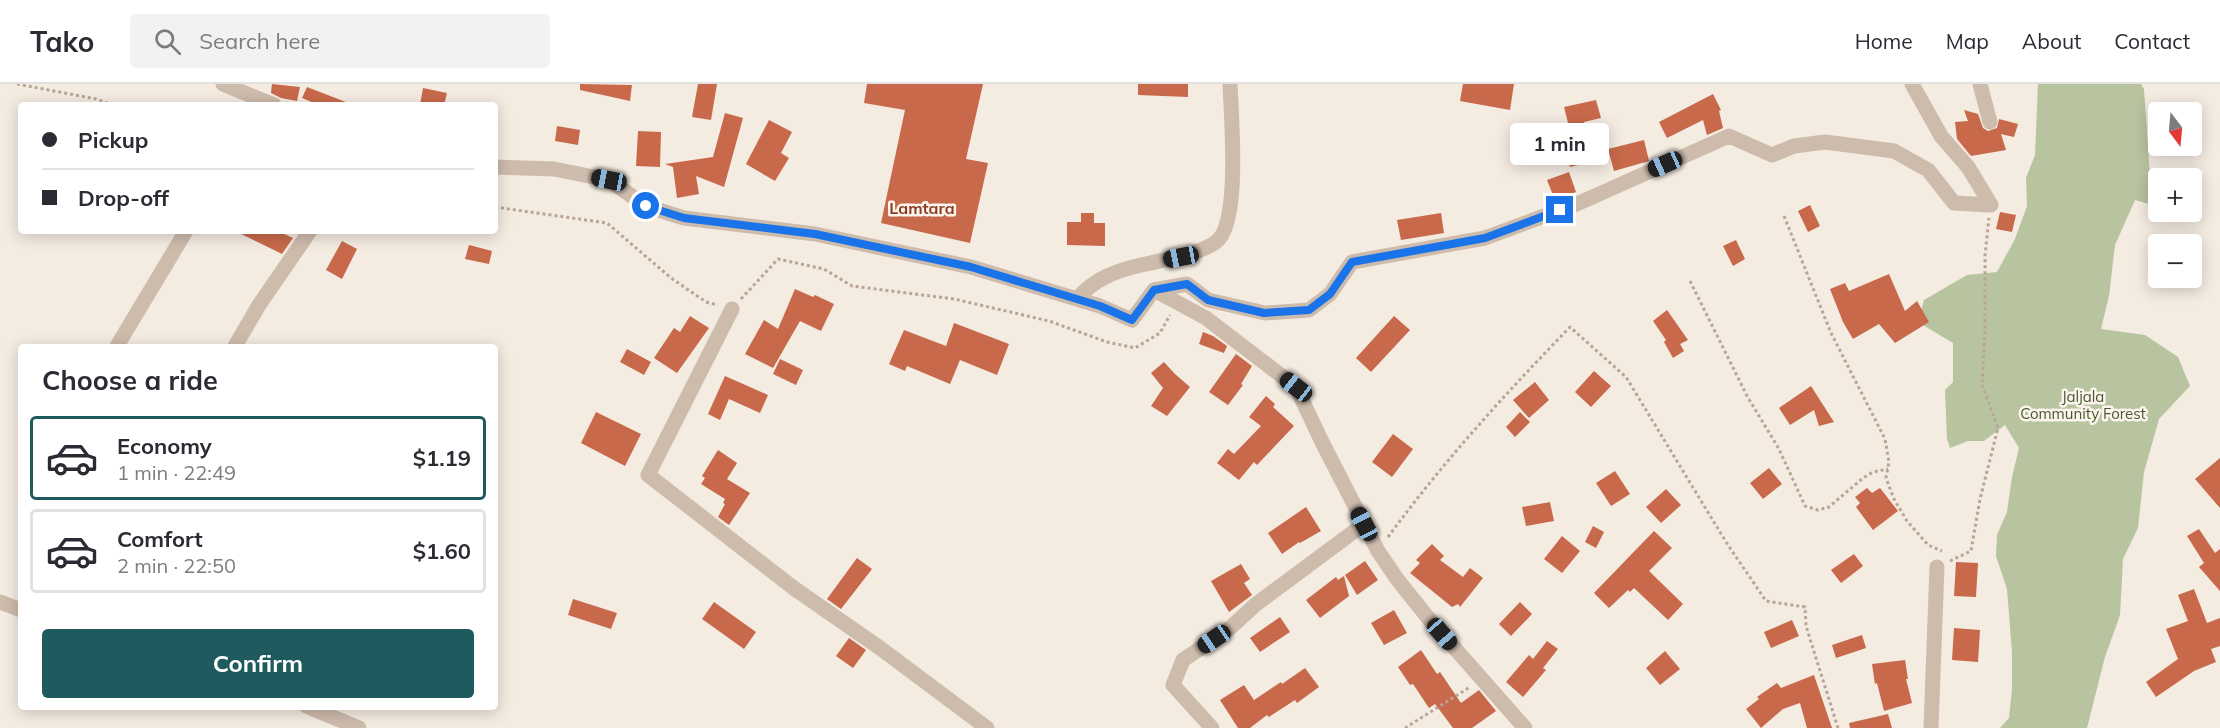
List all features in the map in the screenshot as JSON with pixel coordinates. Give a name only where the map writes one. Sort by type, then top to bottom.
[{"type":"street","points":[[224,84],[267,102]]},
{"type":"street","points":[[1077,299],[1087,288],[1112,272],[1181,257],[1216,242],[1227,227],[1233,176],[1230,84]]},
{"type":"street","points":[[1912,84],[1941,136],[1968,167],[1991,205]]},
{"type":"street","points":[[1980,84],[1990,122]]},
{"type":"street","points":[[498,167],[554,169],[609,180],[646,206],[684,218],[826,236],[971,267],[1077,299],[1132,320],[1154,290],[1187,284],[1208,300],[1264,313],[1309,310],[1330,294],[1352,262],[1485,238],[1579,203],[1729,136],[1772,155],[1794,147],[1825,142],[1894,151],[1928,170],[1954,204],[1991,205]]},
{"type":"street","points":[[118,344],[184,234]]},
{"type":"street","points":[[236,344],[259,304],[308,234]]},
{"type":"street","points":[[1154,290],[1206,318],[1296,387],[1378,551],[1429,619],[1525,728]]},
{"type":"street","points":[[732,309],[648,475],[795,589],[880,648],[987,728]]},
{"type":"street","points":[[1212,728],[1173,685],[1183,660],[1229,629],[1255,605],[1304,571],[1364,524]]},
{"type":"street","points":[[1931,728],[1937,567]]},
{"type":"street","points":[[0,602],[18,609]]},
{"type":"street","points":[[316,710],[359,728]]},
{"type":"path","points":[[17,84],[104,102]]},
{"type":"path","points":[[1937,567],[1971,551],[1980,499],[1998,428],[1982,385],[1985,255],[1991,205]]},
{"type":"path","points":[[498,207],[607,224],[671,278],[706,302],[732,309],[778,259],[824,270],[852,286],[954,299],[1049,321],[1107,342],[1135,348],[1160,333],[1177,303]]},
{"type":"path","points":[[1784,216],[1831,333],[1879,425],[1888,450],[1886,478],[1888,486],[1907,521],[1928,545],[1942,551],[1953,560]]},
{"type":"path","points":[[1690,281],[1747,396],[1779,449],[1805,506],[1818,510],[1829,507],[1863,478],[1873,472],[1888,469]]},
{"type":"path","points":[[1378,551],[1460,446],[1511,388],[1570,327],[1626,377],[1726,542],[1766,601],[1805,607],[1806,626],[1838,728]]},
{"type":"path","points":[[1405,728],[1482,680]]},
{"type":"green space","name":"Jaljala Community Forest","points":[[2038,84],[2141,84],[2144,89],[2149,168],[2148,204],[2135,200],[2115,245],[2109,296],[2101,329],[2145,335],[2178,357],[2190,386],[2159,419],[2144,472],[2138,528],[2123,559],[2120,615],[2105,657],[2087,728],[2000,728],[2009,718],[2012,652],[2007,589],[1996,556],[1997,535],[2007,512],[2019,448],[2005,425],[1984,441],[1968,441],[1950,448],[1947,439],[1945,390],[1953,382],[1953,343],[1918,322],[1924,300],[1967,275],[1997,272],[2015,239],[2027,206],[2026,178],[2035,155]]},
{"type":"building","points":[[272,84],[300,87],[297,101],[281,98],[271,93]]},
{"type":"building","points":[[580,84],[632,85],[630,101],[580,90]]},
{"type":"building","points":[[698,84],[717,84],[711,120],[692,117]]},
{"type":"building","points":[[867,84],[983,84],[966,159],[988,163],[970,243],[881,223],[905,110],[864,103]]},
{"type":"building","points":[[1138,84],[1188,84],[1188,97],[1138,95]]},
{"type":"building","points":[[1463,84],[1514,84],[1510,110],[1460,101]]},
{"type":"building","points":[[307,87],[346,102],[312,102],[302,98]]},
{"type":"building","points":[[423,88],[447,93],[445,102],[421,102]]},
{"type":"building","points":[[1713,94],[1721,110],[1719,111],[1723,128],[1707,135],[1703,120],[1667,138],[1659,122]]},
{"type":"building","points":[[1596,100],[1601,118],[1584,122],[1594,161],[1570,167],[1565,149],[1574,147],[1564,107]]},
{"type":"building","points":[[1964,110],[1978,114],[1983,128],[1988,131],[1997,128],[1999,119],[2018,124],[2014,137],[2001,134],[2006,150],[1971,156],[1957,139],[1955,122],[1968,121]]},
{"type":"building","points":[[725,113],[743,118],[724,187],[696,176],[699,194],[677,198],[673,167],[665,164],[713,157]]},
{"type":"building","points":[[769,120],[792,132],[781,153],[789,158],[775,181],[746,164]]},
{"type":"building","points":[[557,126],[580,130],[578,145],[555,141]]},
{"type":"building","points":[[638,131],[661,132],[660,167],[636,166]]},
{"type":"building","points":[[1644,140],[1649,161],[1614,171],[1608,149]]},
{"type":"building","points":[[1569,172],[1576,192],[1555,200],[1547,180]]},
{"type":"building","points":[[1810,205],[1820,226],[1808,232],[1798,211]]},
{"type":"building","points":[[2000,212],[2016,215],[2012,232],[1996,229]]},
{"type":"building","points":[[1081,213],[1094,213],[1094,223],[1105,223],[1105,246],[1067,245],[1067,222],[1081,222]]},
{"type":"building","points":[[1441,213],[1444,233],[1401,240],[1397,220]]},
{"type":"building","points":[[241,234],[284,234],[293,238],[282,254]]},
{"type":"building","points":[[1736,240],[1745,259],[1733,266],[1723,246]]},
{"type":"building","points":[[342,241],[357,249],[342,279],[326,270]]},
{"type":"building","points":[[469,245],[492,251],[489,264],[465,259]]},
{"type":"building","points":[[1889,274],[1905,311],[1917,301],[1929,322],[1895,343],[1879,324],[1853,339],[1843,322],[1830,289],[1845,283],[1849,291]]},
{"type":"building","points":[[795,289],[834,304],[821,331],[800,321],[773,368],[745,354],[764,320],[778,329]]},
{"type":"building","points":[[1667,310],[1688,340],[1680,344],[1684,351],[1673,358],[1664,342],[1666,340],[1653,321]]},
{"type":"building","points":[[690,316],[709,328],[677,373],[654,358],[674,328],[680,332]]},
{"type":"building","points":[[1394,316],[1410,330],[1371,372],[1356,358]]},
{"type":"building","points":[[954,323],[1009,344],[997,375],[960,360],[950,384],[907,366],[905,371],[889,364],[904,330],[946,346]]},
{"type":"building","points":[[1203,332],[1227,346],[1224,353],[1199,344]]},
{"type":"building","points":[[627,349],[651,362],[644,375],[620,362]]},
{"type":"building","points":[[1236,354],[1252,366],[1241,384],[1243,385],[1228,405],[1209,392]]},
{"type":"building","points":[[780,359],[803,370],[796,385],[773,374]]},
{"type":"building","points":[[1164,362],[1190,387],[1167,416],[1151,406],[1163,388],[1151,373]]},
{"type":"building","points":[[1594,371],[1611,386],[1591,407],[1575,392]]},
{"type":"building","points":[[725,376],[768,395],[760,413],[729,399],[720,420],[708,414]]},
{"type":"building","points":[[1535,382],[1549,400],[1529,418],[1513,400]]},
{"type":"building","points":[[1811,386],[1834,422],[1819,426],[1814,410],[1790,425],[1779,408]]},
{"type":"building","points":[[1266,396],[1275,404],[1273,407],[1294,426],[1257,465],[1254,462],[1239,480],[1217,463],[1228,449],[1234,454],[1261,426],[1249,417]]},
{"type":"building","points":[[596,412],[641,434],[625,466],[581,443]]},
{"type":"building","points":[[1520,412],[1530,422],[1515,437],[1506,427]]},
{"type":"building","points":[[1393,434],[1413,449],[1392,477],[1372,462]]},
{"type":"building","points":[[718,450],[737,463],[727,479],[750,493],[729,525],[718,517],[725,504],[723,503],[725,499],[701,484],[705,478],[702,476]]},
{"type":"building","points":[[2220,458],[2220,508],[2195,479]]},
{"type":"building","points":[[1769,468],[1782,484],[1763,499],[1750,483]]},
{"type":"building","points":[[1615,471],[1630,494],[1611,506],[1596,483]]},
{"type":"building","points":[[1867,488],[1872,493],[1880,488],[1898,511],[1873,530],[1856,507],[1860,503],[1855,497]]},
{"type":"building","points":[[1666,489],[1681,505],[1661,523],[1646,507]]},
{"type":"building","points":[[1550,502],[1554,521],[1526,526],[1522,507]]},
{"type":"building","points":[[1306,507],[1321,531],[1282,554],[1268,533]]},
{"type":"building","points":[[1593,526],[1604,532],[1596,548],[1585,542]]},
{"type":"building","points":[[2199,529],[2215,553],[2220,549],[2220,591],[2199,567],[2204,563],[2187,536]]},
{"type":"building","points":[[1654,531],[1672,548],[1649,571],[1683,604],[1668,620],[1634,588],[1630,592],[1628,590],[1609,608],[1594,593]]},
{"type":"building","points":[[1562,536],[1580,551],[1562,573],[1544,559]]},
{"type":"building","points":[[1432,544],[1444,556],[1440,560],[1463,577],[1470,568],[1483,578],[1460,607],[1458,604],[1452,607],[1410,573],[1420,563],[1416,560]]},
{"type":"building","points":[[1854,554],[1863,566],[1841,583],[1831,570]]},
{"type":"building","points":[[857,558],[872,569],[841,609],[827,599]]},
{"type":"building","points":[[1365,561],[1378,580],[1357,595],[1345,575]]},
{"type":"building","points":[[1956,562],[1978,563],[1976,597],[1954,596]]},
{"type":"building","points":[[1241,564],[1250,579],[1244,583],[1252,595],[1229,612],[1211,581]]},
{"type":"building","points":[[1344,576],[1349,596],[1320,618],[1306,600],[1336,577],[1338,580]]},
{"type":"building","points":[[2194,589],[2207,623],[2220,618],[2220,646],[2211,649],[2216,662],[2194,671],[2156,697],[2146,682],[2178,659],[2166,629],[2188,621],[2178,595]]},
{"type":"building","points":[[573,599],[617,613],[611,629],[568,615]]},
{"type":"building","points":[[714,602],[756,632],[744,649],[702,619]]},
{"type":"building","points":[[1520,602],[1532,614],[1511,636],[1499,624]]},
{"type":"building","points":[[1394,610],[1407,633],[1384,645],[1371,623]]},
{"type":"building","points":[[1280,617],[1290,632],[1260,652],[1250,638]]},
{"type":"building","points":[[1792,620],[1799,636],[1771,648],[1764,632]]},
{"type":"building","points":[[1954,628],[1980,630],[1978,662],[1952,660]]},
{"type":"building","points":[[1862,635],[1866,648],[1836,658],[1832,645]]},
{"type":"building","points":[[849,638],[866,650],[853,668],[836,656]]},
{"type":"building","points":[[1547,641],[1558,649],[1543,668],[1546,670],[1523,697],[1506,682],[1529,655],[1533,659]]},
{"type":"building","points":[[1421,650],[1437,674],[1440,672],[1461,703],[1479,690],[1496,711],[1472,728],[1453,728],[1435,704],[1429,708],[1398,667]]},
{"type":"building","points":[[1665,651],[1680,669],[1660,685],[1646,668]]},
{"type":"building","points":[[1905,660],[1908,679],[1906,679],[1912,703],[1884,711],[1877,683],[1875,684],[1872,664]]},
{"type":"building","points":[[1305,668],[1319,687],[1297,703],[1295,700],[1269,717],[1267,715],[1250,728],[1238,728],[1220,700],[1244,685],[1254,700]]},
{"type":"building","points":[[1814,675],[1832,728],[1807,728],[1800,703],[1783,709],[1761,728],[1746,709],[1759,699],[1757,697],[1777,683],[1781,688]]},
{"type":"building","points":[[1888,714],[1892,728],[1850,728],[1849,723]]},
{"type":"district","name":"Lamtara","points":[[922,208]]},
{"type":"route","points":[[646,206],[684,218],[815,234],[971,267],[1100,306],[1132,320],[1154,290],[1187,284],[1208,300],[1264,313],[1309,310],[1330,294],[1352,262],[1485,238],[1560,210]]}]
